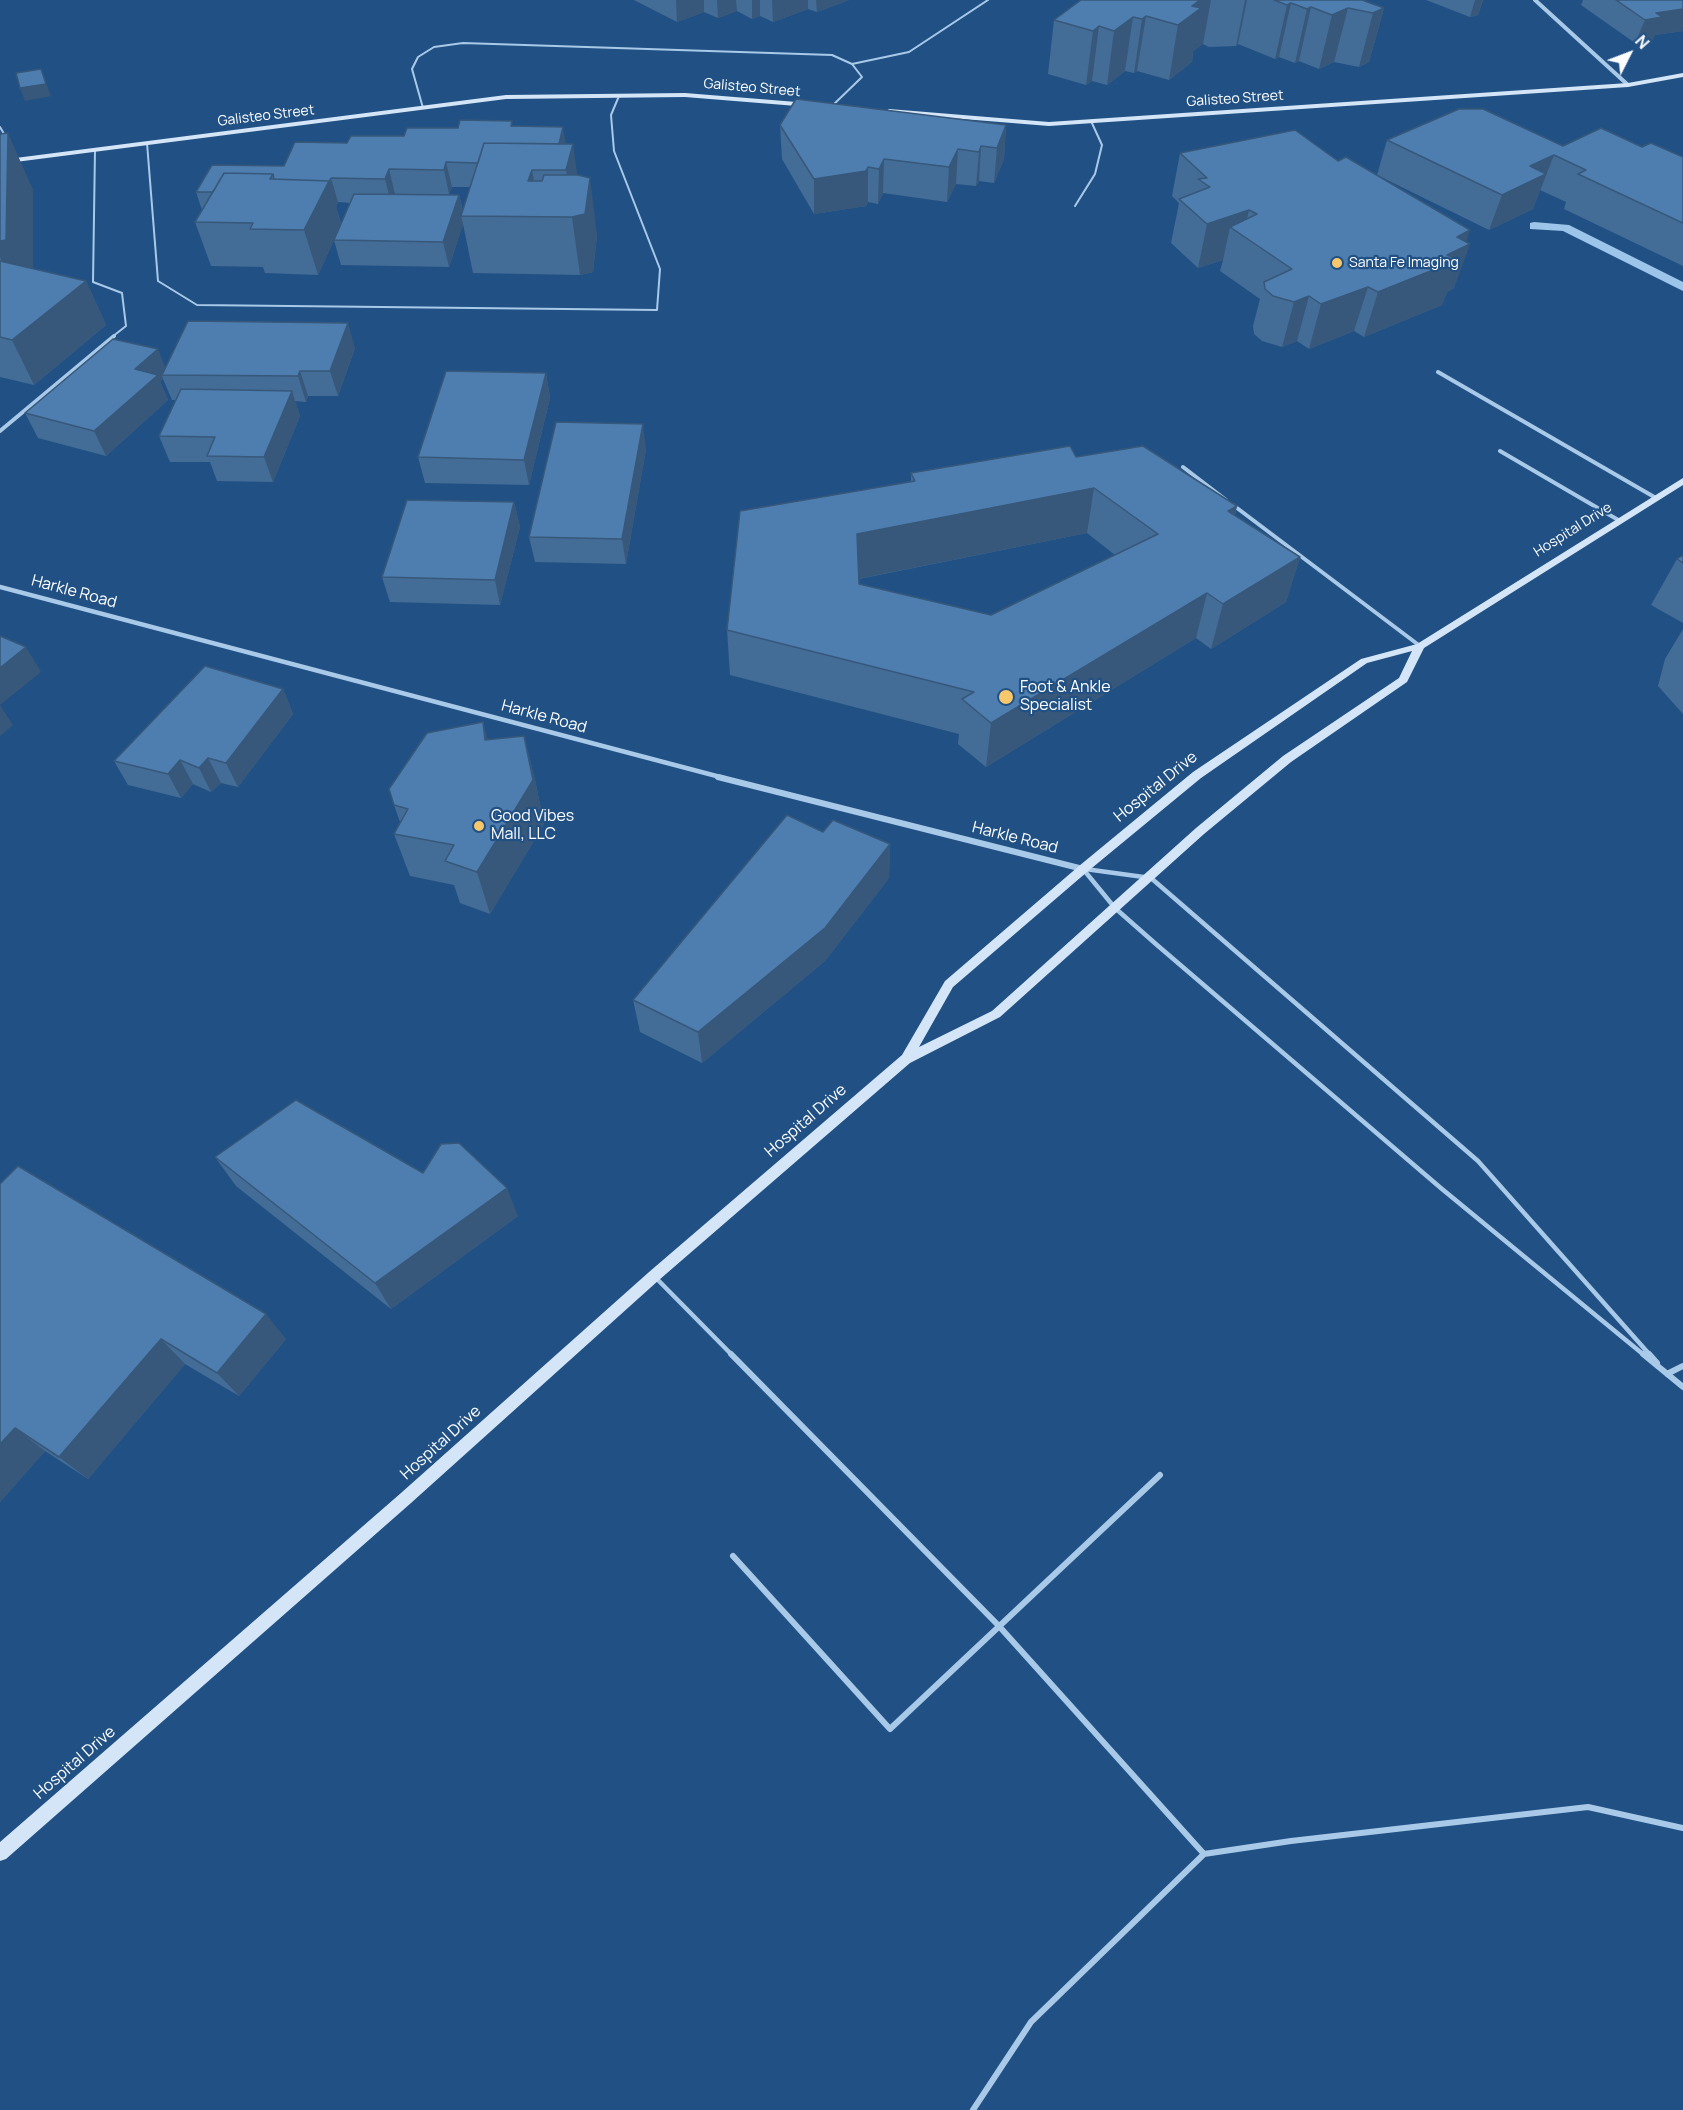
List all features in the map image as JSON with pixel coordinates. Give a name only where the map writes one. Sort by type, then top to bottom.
[{"type":"street","points":[[1535,0],[1628,85]]},
{"type":"street","name":"Galisteo Street","points":[[878,110],[1049,124],[1628,85],[1683,75]]},
{"type":"street","name":"Galisteo Street","points":[[0,162],[506,97],[686,95],[843,108]]},
{"type":"street","name":"Hospital Drive","points":[[906,1059],[949,984],[1083,868],[1197,775],[1364,660],[1420,646],[1683,481]]},
{"type":"street","name":"Harkle Road","points":[[0,587],[726,779],[1083,868]]},
{"type":"street","name":"Hospital Drive","points":[[0,1853],[406,1498],[654,1276],[906,1059],[996,1014],[1151,878],[1200,831],[1287,759],[1403,680],[1420,646]]},
{"type":"lane","points":[[852,64],[909,52],[988,0]]},
{"type":"lane","points":[[423,108],[411,69],[418,57],[434,47],[463,43],[832,55],[852,64],[862,77],[832,107]]},
{"type":"lane","points":[[147,143],[158,281],[196,305],[657,310],[660,269],[614,151],[611,115],[619,96]]},
{"type":"lane","points":[[1076,206],[1095,174],[1102,145],[1091,121]]},
{"type":"lane","points":[[0,127],[9,141]]},
{"type":"lane","points":[[14,150],[20,159]]},
{"type":"lane","points":[[0,431],[126,326],[122,293],[93,282],[94,150]]},
{"type":"lane","points":[[1438,372],[1656,498]]},
{"type":"lane","points":[[1500,451],[1620,521]]},
{"type":"lane","points":[[1183,467],[1420,646]]},
{"type":"lane","points":[[1083,868],[1151,878],[1478,1161],[1667,1374]]},
{"type":"lane","points":[[1083,868],[1115,908],[1442,1189],[1683,1388]]},
{"type":"lane","points":[[654,1276],[998,1624],[1204,1854]]},
{"type":"lane","points":[[1667,1374],[1683,1366]]},
{"type":"lane","points":[[733,1556],[890,1729],[998,1624],[1160,1476]]},
{"type":"lane","points":[[973,2110],[1031,2022],[1204,1854],[1303,1840],[1588,1807],[1683,1828]]},
{"type":"building","points":[[1081,0],[1200,0],[1192,6],[1201,8],[1178,25],[1146,16],[1142,19],[1133,17],[1114,31],[1099,26],[1093,31],[1054,20]]},
{"type":"building","points":[[1274,0],[1362,0],[1384,8],[1373,13],[1348,8],[1332,15],[1311,7],[1307,9]]},
{"type":"building","points":[[1616,0],[1683,0],[1683,9],[1656,13],[1662,17],[1645,20]]},
{"type":"building","points":[[41,69],[46,84],[20,88],[16,73]]},
{"type":"building","points":[[796,99],[1006,125],[997,148],[981,146],[979,152],[958,149],[949,167],[884,159],[879,169],[868,167],[866,171],[814,179],[780,125]]},
{"type":"building","points":[[1459,109],[1483,109],[1563,146],[1601,128],[1642,147],[1651,143],[1683,157],[1683,223],[1578,174],[1586,170],[1554,155],[1530,166],[1546,174],[1502,195],[1387,140]]},
{"type":"building","points":[[460,120],[512,121],[511,126],[563,127],[559,144],[484,143],[478,163],[446,162],[444,170],[389,169],[385,179],[331,178],[329,182],[274,179],[273,174],[224,173],[213,192],[196,192],[212,165],[284,166],[295,142],[347,143],[351,136],[404,136],[407,128],[458,128]]},
{"type":"building","points":[[1295,130],[1338,161],[1346,157],[1470,230],[1457,237],[1470,244],[1447,255],[1458,260],[1378,292],[1368,287],[1321,304],[1309,296],[1294,302],[1273,296],[1265,289],[1264,282],[1292,269],[1230,227],[1257,214],[1249,210],[1207,224],[1179,199],[1210,187],[1198,179],[1207,178],[1180,153]]},
{"type":"building","points":[[8,133],[6,240],[0,241],[0,134]]},
{"type":"building","points":[[484,143],[573,144],[566,170],[532,170],[528,181],[542,181],[544,175],[578,175],[590,178],[585,214],[572,217],[461,216]]},
{"type":"building","points":[[224,173],[273,174],[270,179],[329,181],[304,230],[250,229],[253,223],[195,222]]},
{"type":"building","points":[[354,194],[459,195],[443,242],[334,240]]},
{"type":"building","points":[[0,261],[86,281],[12,340],[0,337]]},
{"type":"building","points":[[188,321],[348,323],[330,371],[300,371],[298,376],[162,375]]},
{"type":"building","points":[[113,339],[158,349],[135,369],[158,375],[94,431],[25,413]]},
{"type":"building","points":[[446,371],[546,373],[524,460],[418,457]]},
{"type":"building","points":[[181,389],[292,391],[264,457],[207,456],[215,437],[159,436]]},
{"type":"building","points":[[556,422],[643,424],[622,539],[529,537]]},
{"type":"building","points":[[1070,446],[1076,457],[1143,446],[1237,506],[1228,511],[1300,557],[1223,604],[1207,593],[991,723],[962,699],[974,692],[727,630],[740,511],[915,481],[911,473]],"holes":[[[1094,488],[1158,534],[991,615],[859,584],[857,534]]]},
{"type":"building","points":[[407,500],[514,502],[495,580],[382,577]]},
{"type":"building","points":[[1683,555],[1683,563],[1677,559]]},
{"type":"building","points":[[0,636],[26,647],[0,668]]},
{"type":"building","points":[[205,666],[283,689],[226,763],[208,758],[199,768],[180,760],[168,774],[114,761]]},
{"type":"building","points":[[483,722],[485,740],[524,736],[533,780],[477,872],[445,861],[454,845],[394,834],[408,809],[394,805],[389,789],[427,733]]},
{"type":"building","points":[[787,815],[823,832],[833,820],[890,844],[825,928],[698,1032],[633,1000]]},
{"type":"building","points":[[296,1100],[423,1173],[441,1144],[459,1143],[507,1188],[375,1283],[215,1157]]},
{"type":"building","points":[[18,1166],[266,1314],[217,1373],[161,1339],[59,1457],[15,1428],[0,1444],[0,1184]]},
{"type":"waterway","points":[[1534,226],[1565,228],[1683,287]]},
{"type":"place","name":"Santa Fe Imaging","points":[[1337,263]]},
{"type":"place","name":"Foot & Ankle Specialist","points":[[1006,697]]},
{"type":"place","name":"Good Vibes Mall, LLC","points":[[479,826]]}]
